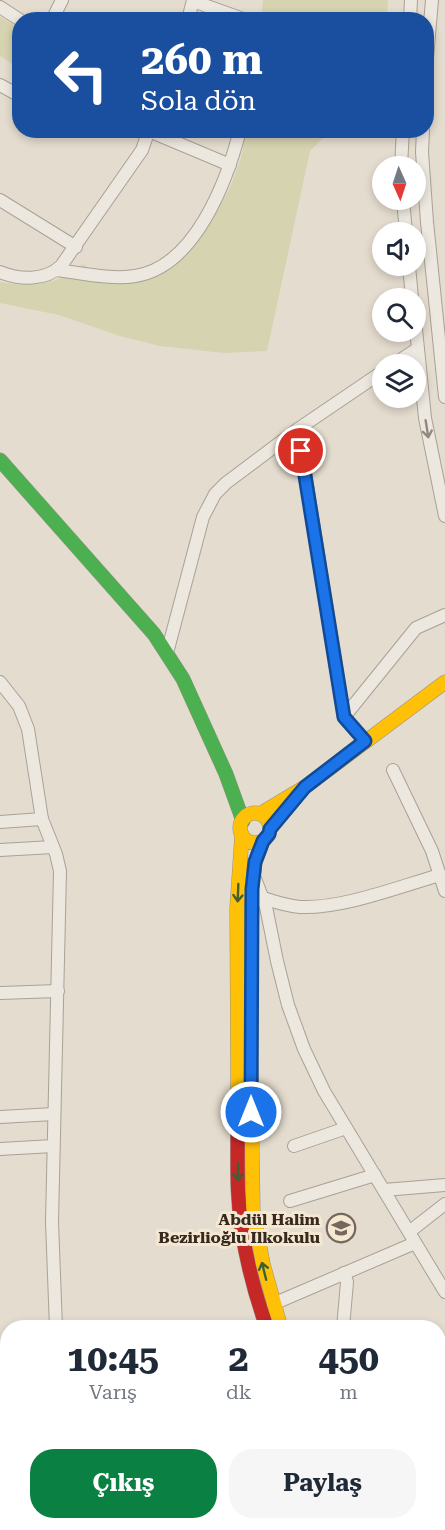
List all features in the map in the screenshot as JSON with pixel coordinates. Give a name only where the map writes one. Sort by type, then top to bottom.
[{"type":"street","points":[[193,1],[224,12]]},
{"type":"street","points":[[57,270],[76,247],[142,150],[146,138]]},
{"type":"street","points":[[166,138],[230,165]]},
{"type":"street","points":[[0,272],[6,275],[38,277],[57,270],[124,277],[144,274],[163,266],[205,220],[218,196],[238,138]]},
{"type":"street","points":[[401,156],[402,138]]},
{"type":"street","points":[[423,138],[427,222],[445,397]]},
{"type":"street","points":[[0,200],[76,247]]},
{"type":"street","points":[[417,342],[425,418],[445,516]]},
{"type":"street","points":[[409,354],[417,349]]},
{"type":"street","points":[[167,653],[203,517],[210,501],[226,483],[298,429],[372,379]]},
{"type":"street","points":[[298,429],[344,717],[365,741]]},
{"type":"street","points":[[0,460],[125,599],[167,653],[183,679],[206,727],[226,774],[242,828],[249,842],[258,843],[267,835],[305,787]]},
{"type":"street","points":[[344,717],[416,628],[445,615]]},
{"type":"street","points":[[0,682],[19,706],[28,729],[42,819],[58,862],[61,882],[53,1146],[52,1257],[56,1320]]},
{"type":"street","points":[[265,1320],[248,1264],[242,1234],[238,1189],[237,908],[242,828],[250,814],[260,814],[305,787],[445,682]]},
{"type":"street","points":[[393,770],[432,851],[445,891]]},
{"type":"street","points":[[260,814],[268,820],[267,835],[255,862],[254,874],[250,1020],[253,1211],[258,1246],[278,1320]]},
{"type":"street","points":[[0,822],[42,819]]},
{"type":"street","points":[[0,849],[53,846]]},
{"type":"street","points":[[254,874],[263,898],[282,983],[296,1027],[324,1091],[445,1292]]},
{"type":"street","points":[[263,898],[293,906],[323,906],[349,901],[440,875]]},
{"type":"street","points":[[0,993],[58,991]]},
{"type":"street","points":[[0,1117],[54,1114]]},
{"type":"street","points":[[294,1146],[346,1128]]},
{"type":"street","points":[[0,1149],[53,1146]]},
{"type":"street","points":[[290,1201],[375,1174]]},
{"type":"street","points":[[384,1190],[445,1185]]},
{"type":"street","points":[[273,1304],[344,1274],[412,1237],[445,1204]]},
{"type":"street","points":[[344,1274],[347,1282],[344,1320]]},
{"type":"shaded area","points":[[263,0],[388,0],[387,12],[262,12]]},
{"type":"shaded area","points":[[0,17],[12,24],[12,64],[0,56]]},
{"type":"shaded area","points":[[245,138],[323,138],[310,151],[267,351],[224,353],[160,346],[120,336],[59,315],[0,303],[0,282],[23,285],[54,281],[83,264],[105,279],[147,271],[205,229],[230,188],[241,158]]},
{"type":"traffic: fast","points":[[0,460],[154,634],[183,679],[226,774],[243,821]]},
{"type":"traffic: slow","points":[[260,814],[305,787],[445,682]]},
{"type":"traffic: slow","points":[[255,813],[261,814],[269,822],[270,828],[269,834],[261,842],[255,843],[249,842],[241,834],[240,828],[241,822],[249,814],[255,813]]},
{"type":"traffic: slow","points":[[238,1097],[237,908],[242,835]]},
{"type":"traffic: slow","points":[[263,841],[255,862],[252,889],[250,1031],[253,1211],[263,1264],[279,1320]]},
{"type":"traffic: jam","points":[[238,1097],[238,1178],[241,1225],[251,1277],[264,1320]]},
{"type":"place","name":"Abdül Halim Bezirlioğlu Ilkokulu","points":[[341,1228]]},
{"type":"route","points":[[251,1112],[251,941],[255,862],[270,829],[305,787],[365,741],[344,717],[301,451]]}]
